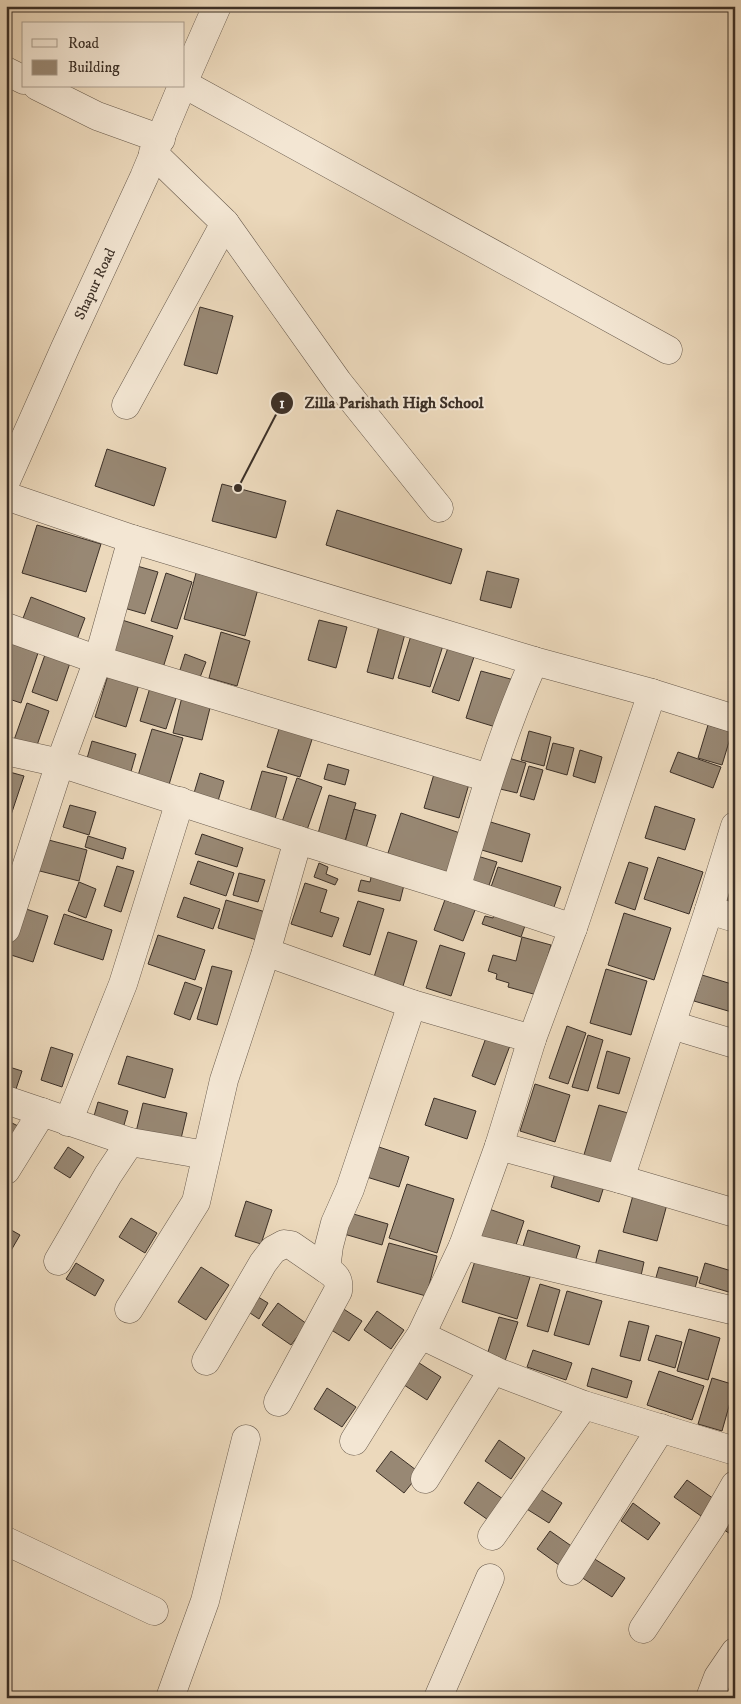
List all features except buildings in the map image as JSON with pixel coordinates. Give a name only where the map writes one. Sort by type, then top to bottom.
[{"type":"street","name":"Shapur Road","points":[[185,79],[216,6]]},
{"type":"street","points":[[6,72],[22,79]]},
{"type":"street","points":[[185,85],[668,350]]},
{"type":"street","points":[[41,88],[157,146],[226,223],[338,382],[439,508]]},
{"type":"street","name":"Shapur Road","points":[[6,480],[144,177],[181,88]]},
{"type":"street","points":[[126,405],[226,223]]},
{"type":"street","points":[[6,496],[132,539],[534,661],[735,718]]},
{"type":"street","points":[[6,929],[60,762],[98,660],[132,539]]},
{"type":"street","points":[[6,627],[98,660],[488,778]]},
{"type":"street","points":[[456,888],[488,778],[514,704],[534,661]]},
{"type":"street","points":[[354,1441],[408,1354],[422,1335],[463,1246],[499,1146],[532,1039],[573,928],[652,693]]},
{"type":"street","points":[[6,751],[60,762],[298,840],[456,888],[573,928]]},
{"type":"street","points":[[68,1122],[123,984],[180,801]]},
{"type":"street","points":[[620,1179],[672,1025],[722,914],[735,826]]},
{"type":"street","points":[[129,1309],[196,1202],[224,1080],[266,952],[298,840]]},
{"type":"street","points":[[266,952],[412,1004],[532,1039]]},
{"type":"street","points":[[326,1269],[335,1223],[350,1189],[412,1004]]},
{"type":"street","points":[[672,1025],[735,1044]]},
{"type":"street","points":[[6,1100],[130,1142],[206,1156]]},
{"type":"street","points":[[6,1170],[42,1112]]},
{"type":"street","points":[[58,1261],[108,1175],[130,1142]]},
{"type":"street","points":[[499,1146],[735,1213]]},
{"type":"street","points":[[206,1362],[263,1263],[273,1250],[284,1244],[291,1245],[335,1275],[339,1283],[338,1291],[278,1402]]},
{"type":"street","points":[[463,1246],[735,1311]]},
{"type":"street","points":[[422,1335],[493,1370],[584,1405],[735,1451]]},
{"type":"street","points":[[425,1479],[493,1370]]},
{"type":"street","points":[[492,1536],[584,1405]]},
{"type":"street","points":[[572,1571],[661,1428]]},
{"type":"street","points":[[170,1698],[205,1601],[246,1439]]},
{"type":"street","points":[[643,1629],[711,1527],[735,1485]]},
{"type":"street","points":[[6,1541],[154,1610]]},
{"type":"street","points":[[438,1698],[490,1578]]},
{"type":"street","points":[[710,1698],[718,1677],[735,1652]]},
{"type":"place","name":"Zilla Parishath High School","points":[[238,488]]}]
